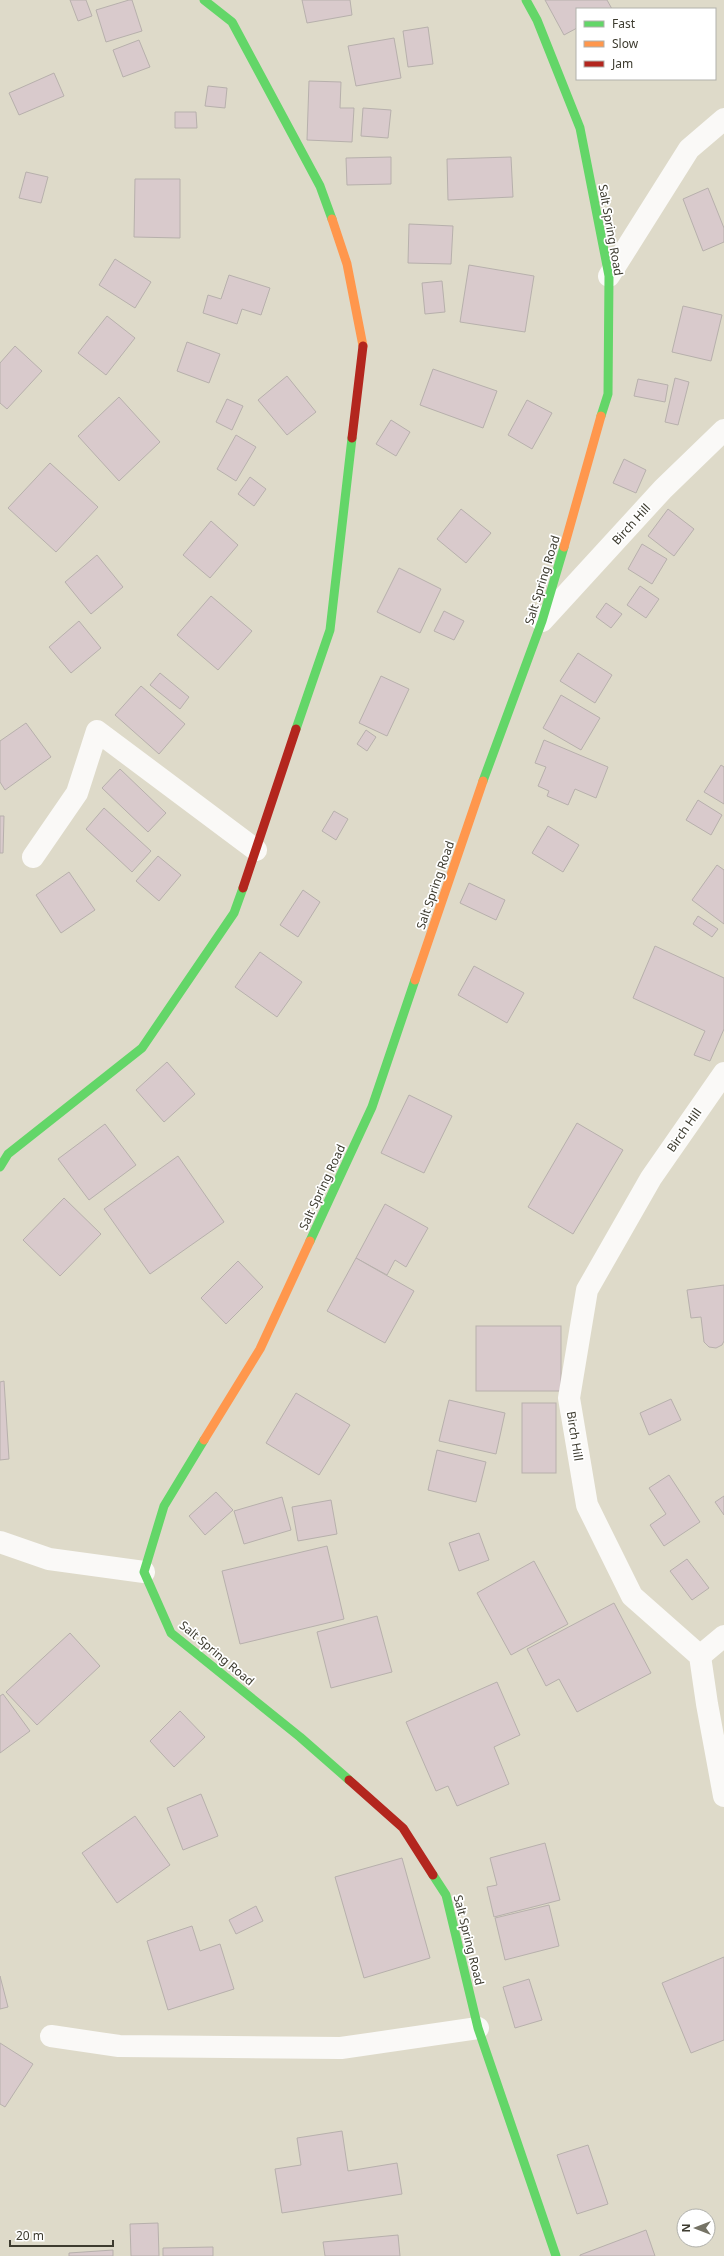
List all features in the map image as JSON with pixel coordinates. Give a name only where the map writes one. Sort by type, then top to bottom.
[{"type":"street","points":[[0,1167],[8,1154],[142,1048],[234,913],[330,630],[363,346],[347,264],[320,186],[232,22],[204,0]]},
{"type":"street","name":"Salt Spring Road","points":[[526,0],[537,20],[580,128],[609,276],[608,394],[542,621],[474,806],[372,1107],[260,1349],[164,1506],[144,1572],[171,1632],[300,1738],[403,1828],[446,1895],[478,2028],[556,2256]]},
{"type":"street","points":[[609,276],[689,149],[724,119]]},
{"type":"street","name":"Birch Hill","points":[[542,621],[663,489],[724,430]]},
{"type":"street","points":[[33,857],[77,793],[97,731],[256,850]]},
{"type":"street","name":"Birch Hill","points":[[700,1656],[632,1596],[586,1505],[569,1398],[586,1290],[651,1178],[724,1073]]},
{"type":"street","points":[[0,1542],[49,1559],[144,1572]]},
{"type":"street","points":[[724,1636],[700,1656],[707,1704],[724,1796]]},
{"type":"street","points":[[51,2036],[119,2046],[341,2048],[478,2028]]},
{"type":"building","points":[[70,0],[86,0],[92,16],[78,21]]},
{"type":"building","points":[[132,0],[142,31],[106,42],[96,10]]},
{"type":"building","points":[[302,0],[350,0],[352,15],[307,23]]},
{"type":"building","points":[[545,0],[607,0],[611,8],[576,8],[576,29],[564,35]]},
{"type":"building","points":[[428,27],[433,64],[408,67],[403,31]]},
{"type":"building","points":[[394,38],[401,78],[356,86],[348,46]]},
{"type":"building","points":[[139,40],[150,67],[123,77],[113,50]]},
{"type":"building","points":[[54,73],[64,96],[19,115],[9,93]]},
{"type":"building","points":[[309,81],[341,82],[340,108],[354,108],[352,142],[307,140]]},
{"type":"building","points":[[208,86],[227,88],[225,108],[205,106]]},
{"type":"building","points":[[363,108],[391,110],[388,138],[361,136]]},
{"type":"building","points":[[175,112],[196,112],[197,128],[175,128]]},
{"type":"building","points":[[391,157],[391,184],[347,185],[346,158]]},
{"type":"building","points":[[511,157],[513,197],[448,200],[447,159]]},
{"type":"building","points":[[26,172],[48,177],[41,203],[19,198]]},
{"type":"building","points":[[135,179],[180,179],[180,238],[134,237]]},
{"type":"building","points":[[708,188],[724,228],[724,242],[703,251],[683,199]]},
{"type":"building","points":[[409,224],[453,226],[451,264],[408,263]]},
{"type":"building","points":[[115,259],[151,282],[135,308],[99,285]]},
{"type":"building","points":[[469,265],[534,276],[525,332],[460,322]]},
{"type":"building","points":[[229,275],[270,288],[261,315],[242,309],[237,324],[203,313],[208,295],[221,299]]},
{"type":"building","points":[[442,281],[445,312],[425,314],[422,283]]},
{"type":"building","points":[[683,306],[722,315],[711,361],[672,352]]},
{"type":"building","points":[[107,316],[135,338],[106,375],[78,353]]},
{"type":"building","points":[[187,342],[220,354],[209,383],[177,371]]},
{"type":"building","points":[[15,346],[42,371],[7,409],[0,403],[0,363]]},
{"type":"building","points":[[433,369],[497,391],[483,428],[420,405]]},
{"type":"building","points":[[287,376],[316,412],[287,435],[258,400]]},
{"type":"building","points":[[675,378],[689,382],[678,425],[665,422]]},
{"type":"building","points":[[638,379],[668,385],[665,402],[634,396]]},
{"type":"building","points":[[119,397],[160,442],[119,481],[78,436]]},
{"type":"building","points":[[227,399],[243,406],[232,430],[216,422]]},
{"type":"building","points":[[527,400],[552,413],[532,449],[508,435]]},
{"type":"building","points":[[391,420],[410,432],[396,456],[376,444]]},
{"type":"building","points":[[236,435],[256,447],[236,481],[217,469]]},
{"type":"building","points":[[624,459],[646,470],[636,493],[613,483]]},
{"type":"building","points":[[50,463],[98,507],[56,552],[8,508]]},
{"type":"building","points":[[250,477],[266,489],[254,506],[238,494]]},
{"type":"building","points":[[461,509],[491,533],[466,563],[437,539]]},
{"type":"building","points":[[668,509],[694,529],[674,556],[648,536]]},
{"type":"building","points":[[211,521],[238,545],[210,578],[183,555]]},
{"type":"building","points":[[642,544],[667,559],[652,584],[628,569]]},
{"type":"building","points":[[97,555],[123,587],[91,614],[65,582]]},
{"type":"building","points":[[399,568],[441,589],[420,633],[377,612]]},
{"type":"building","points":[[640,586],[659,599],[646,618],[627,605]]},
{"type":"building","points":[[211,596],[252,631],[218,670],[177,635]]},
{"type":"building","points":[[606,603],[622,614],[611,628],[596,617]]},
{"type":"building","points":[[444,611],[464,621],[454,640],[434,631]]},
{"type":"building","points":[[79,621],[101,648],[71,673],[49,647]]},
{"type":"building","points":[[578,653],[612,675],[595,703],[560,681]]},
{"type":"building","points":[[160,673],[189,697],[180,709],[150,685]]},
{"type":"building","points":[[381,676],[409,689],[387,736],[359,723]]},
{"type":"building","points":[[141,686],[185,724],[159,754],[115,715]]},
{"type":"building","points":[[561,695],[600,718],[581,750],[543,728]]},
{"type":"building","points":[[26,723],[51,757],[5,790],[0,782],[0,741]]},
{"type":"building","points":[[366,730],[376,737],[367,751],[357,744]]},
{"type":"building","points":[[544,740],[608,767],[596,798],[575,789],[568,805],[547,796],[549,791],[538,786],[546,767],[535,763]]},
{"type":"building","points":[[721,765],[724,767],[724,804],[704,792]]},
{"type":"building","points":[[120,769],[166,813],[148,832],[102,788]]},
{"type":"building","points":[[698,800],[722,815],[711,835],[686,820]]},
{"type":"building","points":[[104,808],[151,851],[132,872],[86,829]]},
{"type":"building","points":[[334,811],[348,819],[336,840],[322,831]]},
{"type":"building","points":[[0,816],[4,816],[3,853],[0,853]]},
{"type":"building","points":[[548,826],[579,845],[563,872],[532,853]]},
{"type":"building","points":[[158,856],[181,875],[159,901],[136,881]]},
{"type":"building","points":[[717,865],[724,870],[724,924],[692,900]]},
{"type":"building","points":[[69,872],[95,910],[61,933],[36,895]]},
{"type":"building","points":[[469,883],[505,900],[496,920],[460,903]]},
{"type":"building","points":[[303,890],[320,902],[298,937],[280,925]]},
{"type":"building","points":[[698,916],[718,929],[712,937],[693,924]]},
{"type":"building","points":[[655,946],[724,978],[724,1029],[710,1061],[694,1055],[705,1031],[633,998]]},
{"type":"building","points":[[260,952],[302,982],[277,1017],[235,987]]},
{"type":"building","points":[[474,966],[524,993],[507,1023],[458,995]]},
{"type":"building","points":[[167,1062],[195,1094],[164,1122],[136,1090]]},
{"type":"building","points":[[409,1095],[452,1116],[424,1173],[381,1153]]},
{"type":"building","points":[[577,1123],[623,1150],[573,1234],[528,1207]]},
{"type":"building","points":[[105,1124],[136,1165],[89,1200],[58,1159]]},
{"type":"building","points":[[178,1156],[224,1222],[150,1274],[104,1209]]},
{"type":"building","points":[[64,1198],[101,1234],[60,1276],[23,1240]]},
{"type":"building","points":[[385,1204],[428,1228],[406,1267],[395,1260],[387,1275],[356,1258]]},
{"type":"building","points":[[356,1258],[414,1291],[385,1343],[327,1311]]},
{"type":"building","points":[[238,1261],[263,1287],[226,1324],[201,1298]]},
{"type":"building","points":[[724,1285],[724,1341],[722,1345],[716,1348],[709,1347],[704,1342],[701,1317],[691,1318],[687,1290]]},
{"type":"building","points":[[476,1326],[561,1326],[561,1391],[476,1391]]},
{"type":"building","points":[[4,1381],[9,1459],[0,1460],[0,1382]]},
{"type":"building","points":[[296,1393],[350,1425],[319,1475],[266,1443]]},
{"type":"building","points":[[671,1399],[681,1420],[649,1435],[640,1413]]},
{"type":"building","points":[[449,1400],[505,1413],[496,1454],[439,1441]]},
{"type":"building","points":[[522,1403],[556,1403],[556,1473],[522,1473]]},
{"type":"building","points":[[437,1450],[486,1462],[476,1502],[428,1490]]},
{"type":"building","points":[[669,1475],[700,1522],[664,1546],[650,1525],[666,1514],[649,1488]]},
{"type":"building","points":[[216,1492],[233,1510],[205,1535],[189,1516]]},
{"type":"building","points":[[724,1496],[724,1515],[715,1502]]},
{"type":"building","points":[[282,1497],[291,1530],[244,1544],[234,1511]]},
{"type":"building","points":[[331,1500],[337,1534],[298,1541],[292,1507]]},
{"type":"building","points":[[479,1533],[489,1560],[459,1571],[449,1543]]},
{"type":"building","points":[[327,1546],[344,1619],[240,1644],[222,1571]]},
{"type":"building","points":[[687,1559],[709,1588],[692,1600],[670,1571]]},
{"type":"building","points":[[534,1561],[568,1624],[511,1655],[477,1593]]},
{"type":"building","points":[[614,1603],[651,1673],[577,1712],[559,1679],[546,1686],[527,1649]]},
{"type":"building","points":[[377,1616],[392,1672],[331,1688],[317,1632]]},
{"type":"building","points":[[70,1633],[100,1666],[37,1725],[6,1692]]},
{"type":"building","points":[[497,1682],[520,1735],[494,1747],[509,1784],[457,1806],[448,1786],[436,1791],[406,1722]]},
{"type":"building","points":[[3,1694],[30,1731],[0,1753],[0,1696]]},
{"type":"building","points":[[180,1711],[205,1737],[174,1767],[150,1741]]},
{"type":"building","points":[[201,1794],[218,1836],[183,1850],[167,1808]]},
{"type":"building","points":[[135,1816],[170,1865],[117,1903],[82,1853]]},
{"type":"building","points":[[545,1843],[560,1900],[494,1917],[487,1887],[497,1885],[490,1858]]},
{"type":"building","points":[[402,1858],[430,1958],[364,1978],[335,1877]]},
{"type":"building","points":[[549,1905],[559,1946],[505,1960],[495,1918]]},
{"type":"building","points":[[256,1906],[263,1921],[236,1934],[229,1920]]},
{"type":"building","points":[[192,1926],[200,1951],[220,1944],[234,1989],[168,2010],[147,1941]]},
{"type":"building","points":[[724,1957],[724,2040],[691,2053],[662,1983]]},
{"type":"building","points":[[0,1976],[8,2007],[0,2009]]},
{"type":"building","points":[[529,1979],[542,2020],[515,2028],[503,1987]]},
{"type":"building","points":[[0,2043],[33,2064],[5,2107],[0,2104]]},
{"type":"building","points":[[342,2131],[348,2171],[397,2163],[402,2194],[282,2213],[275,2169],[301,2165],[297,2138]]},
{"type":"building","points":[[588,2145],[608,2204],[577,2214],[557,2155]]},
{"type":"building","points":[[158,2223],[159,2256],[131,2256],[130,2224]]},
{"type":"building","points":[[646,2230],[655,2256],[580,2256],[580,2255]]},
{"type":"building","points":[[398,2235],[400,2256],[325,2256],[323,2242]]},
{"type":"building","points":[[213,2247],[213,2256],[163,2256],[163,2248]]},
{"type":"building","points":[[113,2250],[113,2256],[69,2256],[69,2253]]},
{"type":"traffic: fast","points":[[204,0],[232,22],[320,186],[332,219]]},
{"type":"traffic: fast","points":[[526,0],[537,20],[580,128],[609,276],[608,394],[601,416]]},
{"type":"traffic: fast","points":[[296,729],[330,630],[352,438]]},
{"type":"traffic: fast","points":[[483,781],[542,621],[564,547]]},
{"type":"traffic: fast","points":[[0,1167],[8,1154],[142,1048],[234,913],[243,888]]},
{"type":"traffic: fast","points":[[310,1241],[372,1107],[415,980]]},
{"type":"traffic: fast","points":[[204,1440],[164,1506],[144,1572],[171,1633],[300,1737],[349,1780]]},
{"type":"traffic: fast","points":[[433,1875],[446,1895],[478,2028],[556,2256]]},
{"type":"traffic: slow","points":[[332,219],[347,264],[363,346]]},
{"type":"traffic: slow","points":[[564,547],[601,416]]},
{"type":"traffic: slow","points":[[415,980],[483,781]]},
{"type":"traffic: slow","points":[[204,1440],[260,1349],[310,1241]]},
{"type":"traffic: jam","points":[[352,438],[363,346]]},
{"type":"traffic: jam","points":[[243,888],[296,729]]},
{"type":"traffic: jam","points":[[349,1780],[403,1828],[433,1875]]}]
